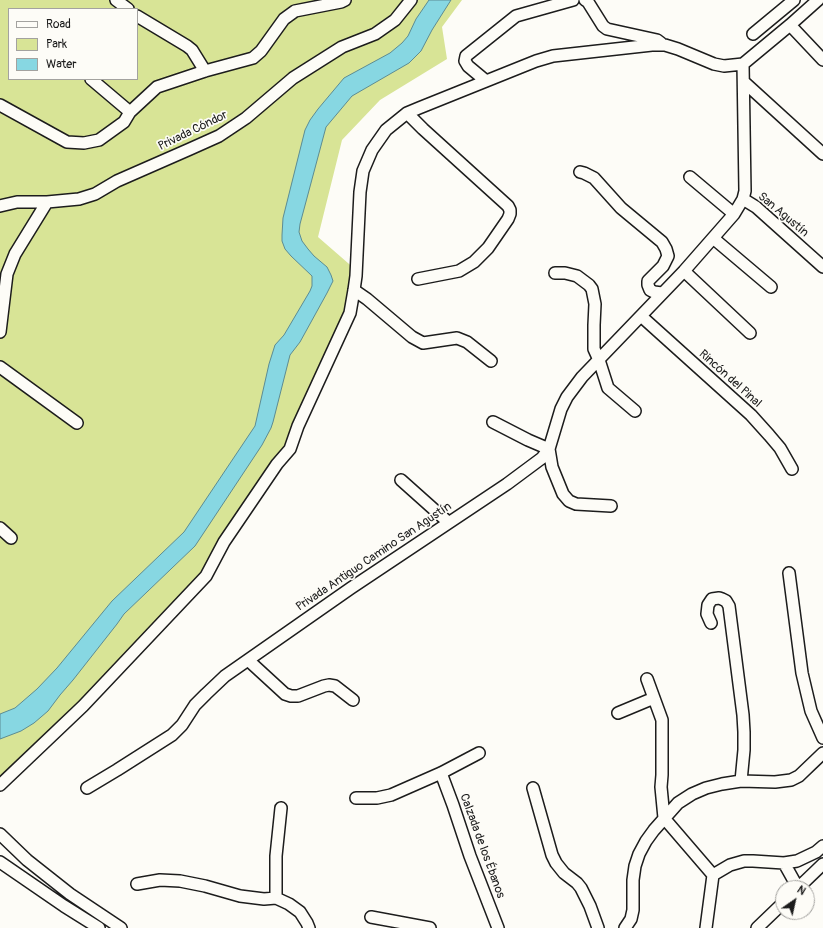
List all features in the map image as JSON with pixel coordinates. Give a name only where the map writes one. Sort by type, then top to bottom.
[{"type":"street","points":[[116,0],[127,8]]},
{"type":"street","points":[[0,105],[67,142],[84,143],[99,140],[124,122],[130,112],[157,87],[204,71],[253,58],[261,51],[284,19],[295,11],[346,0]]},
{"type":"street","name":"Privada Cóndor","points":[[0,206],[17,202],[47,202],[79,199],[95,194],[117,181],[219,136],[246,118],[299,74],[342,47],[375,34],[395,20],[411,0]]},
{"type":"street","points":[[486,81],[468,66],[465,61],[466,56],[516,16],[573,0]]},
{"type":"street","points":[[585,0],[588,2],[603,26],[608,29],[657,40],[665,45],[714,64],[724,66],[743,64],[818,0]]},
{"type":"street","points":[[753,34],[794,0]]},
{"type":"street","points":[[138,17],[188,46],[192,50],[204,71]]},
{"type":"street","points":[[790,25],[823,60]]},
{"type":"street","points":[[0,785],[83,706],[206,576],[224,542],[277,464],[290,449],[298,426],[350,313],[354,290],[360,192],[363,171],[372,150],[386,130],[407,113],[536,61],[553,56],[652,45],[665,45]]},
{"type":"street","points":[[743,64],[745,191],[743,199]]},
{"type":"street","points":[[92,80],[130,112]]},
{"type":"street","points":[[744,82],[823,154]]},
{"type":"street","points":[[407,113],[508,206],[510,210],[508,219],[488,248],[474,262],[459,271],[418,279]]},
{"type":"street","points":[[580,172],[594,178],[620,208],[662,242],[668,256],[663,266],[648,281],[648,285],[650,290],[662,294]]},
{"type":"street","points":[[690,177],[734,214]]},
{"type":"street","name":"Privada Antiguo Camino San Agustín","points":[[87,788],[172,735],[182,726],[195,705],[225,676],[542,458],[549,449],[561,409],[567,397],[582,377],[684,271],[734,214],[743,199]]},
{"type":"street","name":"San Agustín","points":[[743,199],[760,211],[823,267]]},
{"type":"street","points":[[0,332],[7,274],[15,254],[47,202]]},
{"type":"street","points":[[713,238],[771,287]]},
{"type":"street","points":[[684,271],[750,333]]},
{"type":"street","points":[[555,273],[577,276],[592,289],[595,304],[594,349],[608,388],[635,411]]},
{"type":"street","points":[[354,290],[412,337],[423,342],[457,338],[467,342],[491,361]]},
{"type":"street","name":"Rincón del Pinal","points":[[641,316],[751,415],[780,448],[792,469]]},
{"type":"street","points":[[0,367],[78,423]]},
{"type":"street","points":[[493,422],[549,449],[552,467],[563,494],[569,501],[576,504],[611,506]]},
{"type":"street","points":[[401,480],[448,522]]},
{"type":"street","points":[[0,528],[10,538]]},
{"type":"street","points":[[789,573],[802,673],[811,711],[823,738]]},
{"type":"street","points":[[711,623],[707,614],[708,605],[712,599],[722,599],[728,606],[743,715],[744,750],[741,781]]},
{"type":"street","points":[[248,660],[285,694],[298,696],[329,685],[336,686],[353,700]]},
{"type":"street","points":[[647,679],[662,720],[661,788],[664,818],[713,875],[706,928]]},
{"type":"street","points":[[618,713],[654,698]]},
{"type":"street","points":[[356,798],[377,798],[391,795],[441,773],[479,753]]},
{"type":"street","points":[[625,928],[631,920],[633,910],[633,880],[639,854],[646,841],[664,818],[678,804],[692,794],[716,785],[741,781],[775,782],[792,780],[823,753]]},
{"type":"street","name":"Calzada de los Ébanos","points":[[441,773],[470,856],[498,928]]},
{"type":"street","points":[[533,788],[552,855],[564,873],[581,888],[590,906],[598,928]]},
{"type":"street","points":[[276,898],[276,856],[281,808]]},
{"type":"street","points":[[0,834],[27,860],[70,894],[121,928]]},
{"type":"street","points":[[713,875],[730,865],[744,861],[784,863],[797,861],[816,852],[823,846]]},
{"type":"street","points":[[0,862],[98,928]]},
{"type":"street","points":[[784,863],[794,880]]},
{"type":"street","points":[[806,880],[823,864]]},
{"type":"street","points":[[137,884],[160,880],[180,881],[205,886],[240,896],[264,899],[276,898],[289,904],[300,912],[308,923],[309,928]]},
{"type":"street","points":[[758,928],[775,911]]},
{"type":"street","points":[[371,917],[430,928]]},
{"type":"green space","points":[[0,0],[462,0],[442,27],[447,59],[380,100],[342,140],[318,237],[356,270],[354,290],[298,426],[206,576],[0,785]]},
{"type":"water","points":[[429,0],[451,0],[421,51],[409,63],[352,96],[326,127],[299,232],[302,241],[308,249],[327,267],[333,281],[300,342],[290,355],[273,422],[262,445],[195,546],[124,614],[48,711],[34,723],[21,731],[0,739],[0,714],[15,708],[37,689],[57,668],[112,601],[184,532],[255,426],[269,364],[275,345],[284,335],[312,286],[312,276],[285,249],[282,241],[283,218],[305,130],[318,109],[344,78],[390,53],[402,43],[408,36],[416,19]]}]
